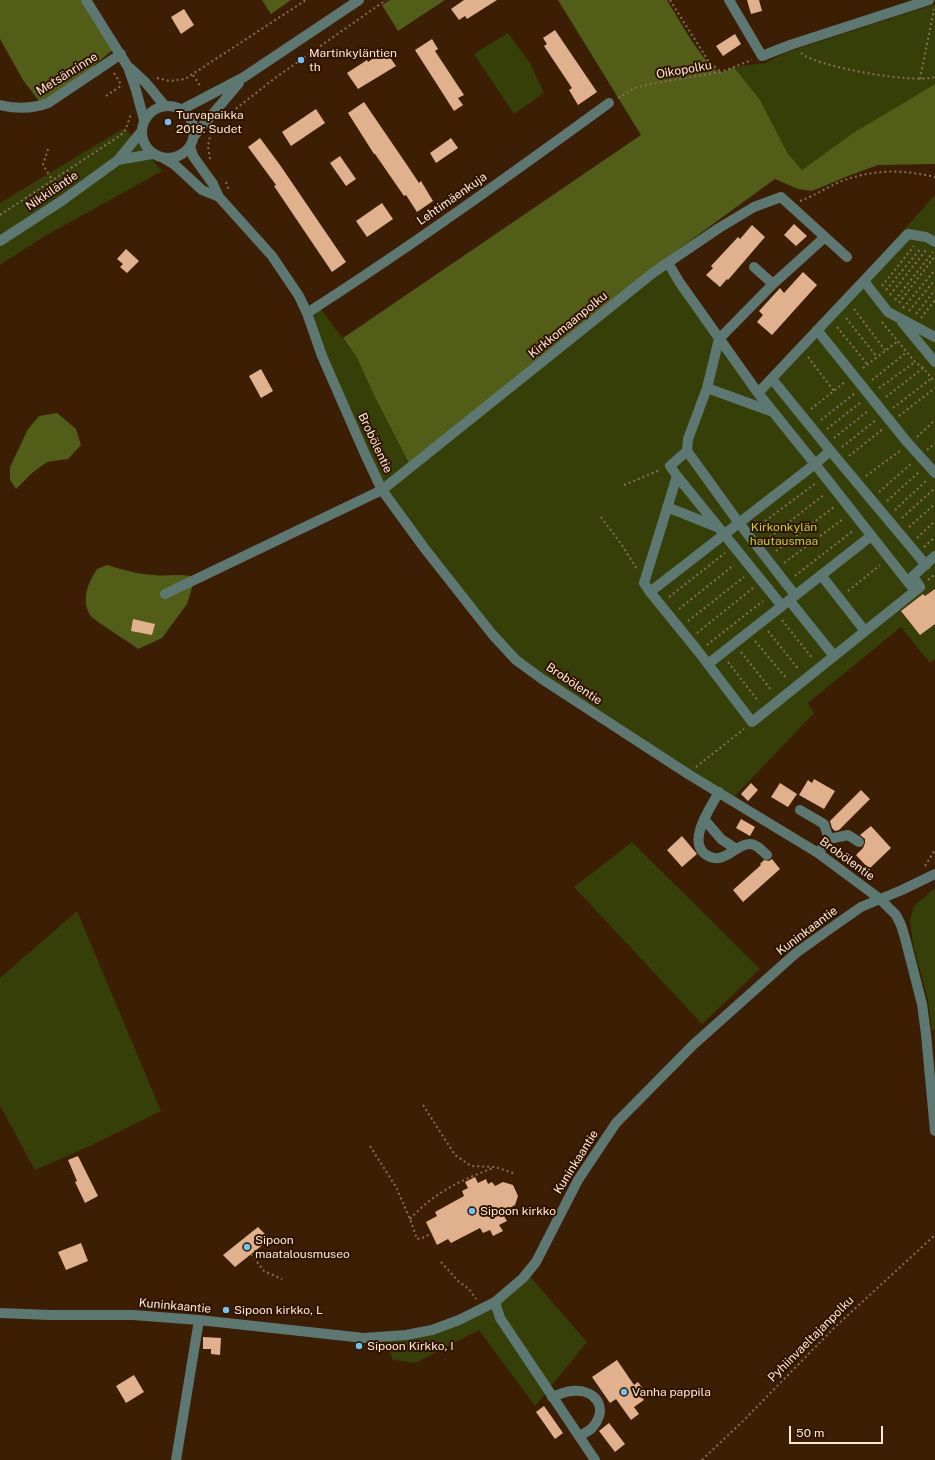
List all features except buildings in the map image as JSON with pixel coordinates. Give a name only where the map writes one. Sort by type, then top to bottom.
[{"type":"street","points":[[86,0],[128,67],[144,120]]},
{"type":"street","points":[[181,110],[244,78],[359,0]]},
{"type":"street","points":[[728,0],[762,56],[796,43],[932,3]]},
{"type":"street","name":"Metsänrinne","points":[[0,105],[17,109],[37,107],[48,103],[121,54]]},
{"type":"street","points":[[128,67],[146,83],[165,106]]},
{"type":"street","points":[[192,141],[194,128],[192,121],[187,114],[174,106],[157,108],[149,113],[144,120],[141,132],[142,140],[146,148],[152,154],[163,158],[179,156],[185,152],[192,141],[244,78]]},
{"type":"street","name":"Lehtimäenkuja","points":[[307,313],[372,271],[609,103]]},
{"type":"street","name":"Nikkiläntie","points":[[0,241],[63,200],[118,160],[141,132]]},
{"type":"street","name":"Brobölentie","points":[[192,141],[193,156],[222,201],[272,256],[290,282],[307,313],[322,356],[382,490],[425,549],[487,628],[516,660],[542,679],[688,774],[818,853],[880,899],[896,915],[901,925],[912,961],[931,1034],[935,1131]]},
{"type":"street","name":"Nikkiläntie","points":[[118,160],[152,154]]},
{"type":"street","name":"Brobölentie","points":[[163,158],[175,165],[202,190],[222,201]]},
{"type":"street","points":[[781,196],[847,257]]},
{"type":"street","name":"Kirkkomaanpolku","points":[[165,594],[382,490],[654,272],[724,224],[754,207],[781,196]]},
{"type":"street","points":[[758,393],[908,234],[931,242]]},
{"type":"street","points":[[785,603],[786,583],[739,523],[687,451],[688,440],[707,388],[719,339],[773,284],[825,238]]},
{"type":"street","points":[[668,263],[680,283],[758,393],[911,586],[920,587]]},
{"type":"street","points":[[754,267],[773,284]]},
{"type":"street","points":[[864,281],[888,312],[935,337]]},
{"type":"street","points":[[898,317],[935,362]]},
{"type":"street","points":[[817,330],[909,444],[935,473]]},
{"type":"street","points":[[772,379],[926,565]]},
{"type":"street","points":[[707,388],[773,412]]},
{"type":"street","points":[[650,592],[722,531],[739,523],[815,464],[830,450]]},
{"type":"street","points":[[687,451],[670,466],[677,476],[772,594],[785,603],[834,656]]},
{"type":"street","points":[[677,476],[644,583],[752,722],[920,587]]},
{"type":"street","points":[[667,507],[722,531]]},
{"type":"street","points":[[708,664],[871,536]]},
{"type":"street","points":[[920,587],[913,576],[935,556]]},
{"type":"street","points":[[821,575],[865,631]]},
{"type":"street","points":[[719,792],[700,827],[698,844],[701,850],[705,855],[717,859],[727,856],[742,844],[752,844],[757,846],[767,855]]},
{"type":"street","points":[[800,810],[824,824],[829,839]]},
{"type":"street","points":[[704,819],[720,839],[736,849]]},
{"type":"street","points":[[818,853],[829,839],[848,835],[859,842]]},
{"type":"street","name":"Kuninkaantie","points":[[0,1313],[38,1315],[133,1315],[199,1320],[364,1338],[406,1335],[432,1330],[459,1320],[494,1302],[523,1278],[536,1262],[578,1180],[616,1123],[693,1045],[796,953],[861,907],[935,874]]},
{"type":"street","points":[[494,1302],[500,1318],[595,1460]]},
{"type":"street","points":[[176,1460],[199,1320]]},
{"type":"street","points":[[552,1397],[572,1390],[586,1392],[595,1396],[599,1402],[600,1412],[591,1429],[579,1436]]},
{"type":"path","points":[[155,77],[170,81],[185,79],[193,75],[306,0]]},
{"type":"path","points":[[228,115],[275,78],[386,0]]},
{"type":"path","points":[[670,0],[709,62],[721,72]]},
{"type":"path","points":[[920,79],[934,16],[932,3]]},
{"type":"path","points":[[796,43],[802,54],[825,64],[852,70],[910,79],[935,77]]},
{"type":"path","name":"Oikopolku","points":[[609,103],[635,88],[721,72],[762,56]]},
{"type":"path","points":[[108,63],[125,91]]},
{"type":"path","points":[[193,75],[202,88]]},
{"type":"path","points":[[106,96],[122,85]]},
{"type":"path","points":[[0,215],[121,135],[128,123],[131,110]]},
{"type":"path","points":[[210,160],[208,146],[209,138],[212,132]]},
{"type":"path","points":[[48,149],[43,165],[53,181]]},
{"type":"path","points":[[781,196],[797,202],[809,198],[839,183],[859,176],[890,171],[912,172],[935,176]]},
{"type":"path","points":[[222,201],[229,194],[229,189],[224,179]]},
{"type":"path","points":[[882,286],[931,242]]},
{"type":"path","points":[[886,290],[931,242]]},
{"type":"path","points":[[890,295],[931,242]]},
{"type":"path","points":[[895,300],[931,242]]},
{"type":"path","points":[[899,303],[935,256]]},
{"type":"path","points":[[903,308],[935,270]]},
{"type":"path","points":[[908,312],[935,280]]},
{"type":"path","points":[[916,314],[935,290]]},
{"type":"path","points":[[921,318],[935,300]]},
{"type":"path","points":[[854,309],[885,350]]},
{"type":"path","points":[[846,318],[877,357]]},
{"type":"path","points":[[878,318],[915,362],[923,368],[935,382]]},
{"type":"path","points":[[837,327],[867,364]]},
{"type":"path","points":[[802,416],[898,341]]},
{"type":"path","points":[[808,357],[834,391]]},
{"type":"path","points":[[819,436],[869,395],[915,362]]},
{"type":"path","points":[[857,483],[909,444],[935,420]]},
{"type":"path","points":[[870,499],[920,457]]},
{"type":"path","points":[[878,508],[927,464]]},
{"type":"path","points":[[624,485],[670,466]]},
{"type":"path","points":[[887,518],[935,473]]},
{"type":"path","points":[[748,534],[825,477]]},
{"type":"path","points":[[758,547],[833,488]]},
{"type":"path","points":[[894,526],[935,488]]},
{"type":"path","points":[[767,558],[843,500]]},
{"type":"path","points":[[901,535],[935,504]]},
{"type":"path","points":[[776,570],[852,512]]},
{"type":"path","points":[[601,517],[622,545],[644,583]]},
{"type":"path","points":[[909,545],[935,521]]},
{"type":"path","points":[[786,583],[862,524]]},
{"type":"path","points":[[916,554],[935,537]]},
{"type":"path","points":[[660,604],[734,546]]},
{"type":"path","points":[[670,616],[743,558]]},
{"type":"path","points":[[839,598],[889,558]]},
{"type":"path","points":[[679,628],[753,570]]},
{"type":"path","points":[[689,640],[762,581]]},
{"type":"path","points":[[698,652],[772,594]]},
{"type":"path","points":[[785,603],[820,668]]},
{"type":"path","points":[[762,622],[807,679]]},
{"type":"path","points":[[748,633],[794,688]]},
{"type":"path","points":[[734,643],[780,700]]},
{"type":"path","points":[[722,654],[766,711]]},
{"type":"path","points":[[688,774],[752,722]]},
{"type":"path","points":[[423,1105],[455,1155],[471,1166],[494,1167],[516,1174]]},
{"type":"path","points":[[370,1146],[396,1187],[417,1239],[432,1233]]},
{"type":"path","points":[[410,1219],[435,1196],[452,1185],[494,1167]]},
{"type":"path","name":"Pyhiinvaeltajanpolku","points":[[702,1460],[744,1420],[835,1327],[935,1234]]},
{"type":"path","points":[[251,1254],[264,1271],[282,1279]]},
{"type":"path","points":[[441,1262],[458,1281],[469,1289],[481,1309]]},
{"type":"green space","points":[[0,0],[86,0],[117,47],[71,85],[42,105],[23,80],[0,39]]},
{"type":"green space","points":[[262,0],[291,0],[271,14]]},
{"type":"green space","points":[[390,0],[445,0],[398,31],[382,5]]},
{"type":"green space","points":[[558,0],[667,0],[700,52],[714,69],[722,72],[734,67],[760,100],[788,154],[802,170],[853,133],[935,84],[935,164],[878,165],[812,191],[798,189],[775,179],[665,259],[411,467],[373,393],[357,358],[343,338],[641,135]]},
{"type":"green space","points":[[935,4],[935,84],[853,133],[802,170],[788,154],[760,100],[734,67],[765,63],[787,52]]},
{"type":"green space","points":[[508,33],[530,63],[544,93],[514,114],[474,54]]},
{"type":"green space","points":[[126,129],[162,171],[45,236],[0,265],[0,203],[121,130]]},
{"type":"green space","name":"Kirkonkylän hautausmaa","points":[[935,195],[935,659],[930,663],[901,627],[808,703],[814,713],[731,800],[516,660],[382,490],[307,313],[318,305],[357,358],[373,393],[668,263],[760,390]]},
{"type":"green space","points":[[57,413],[76,429],[81,445],[68,459],[47,462],[32,473],[16,489],[10,480],[10,467],[28,429],[39,416]]},
{"type":"green space","points":[[107,565],[142,574],[185,575],[195,578],[187,604],[162,638],[138,649],[90,615],[86,603],[88,585],[97,569]]},
{"type":"green space","points":[[632,842],[760,969],[702,1024],[574,887]]},
{"type":"green space","points":[[935,888],[935,1030],[932,1030],[928,1000],[913,944],[910,920],[914,906]]},
{"type":"green space","points":[[77,911],[161,1111],[90,1146],[35,1170],[0,1106],[0,978]]},
{"type":"green space","points":[[527,1273],[587,1342],[535,1406],[479,1330],[415,1363],[393,1360],[385,1337],[406,1335],[495,1302]]},
{"type":"place","name":"Martinkyläntien th","points":[[301,60]]},
{"type":"place","name":"Turvapaikka 2019: Sudet","points":[[168,122]]},
{"type":"place","name":"Sipoon kirkko","points":[[472,1211]]},
{"type":"place","name":"Sipoon maatalousmuseo","points":[[247,1247]]},
{"type":"place","name":"Sipoon kirkko, L","points":[[226,1310]]},
{"type":"place","name":"Sipoon Kirkko, I","points":[[359,1346]]},
{"type":"place","name":"Vanha pappila","points":[[624,1392]]}]
